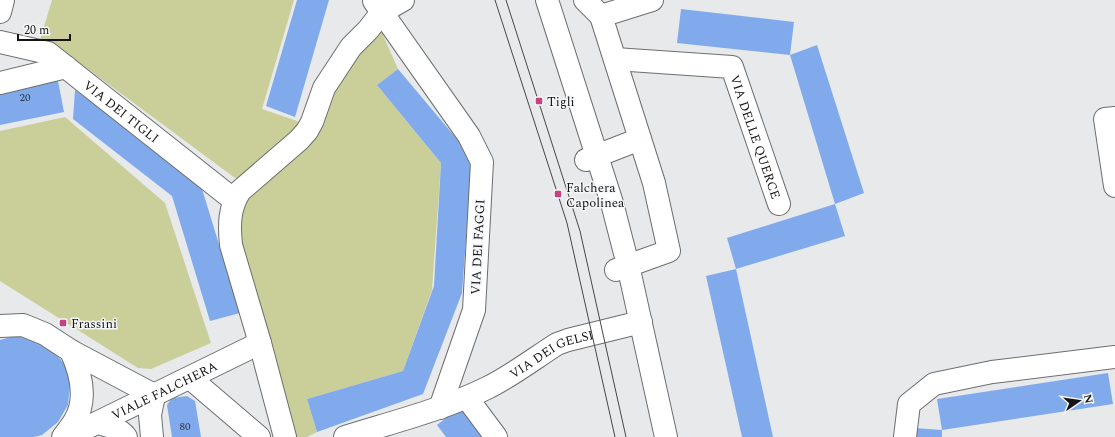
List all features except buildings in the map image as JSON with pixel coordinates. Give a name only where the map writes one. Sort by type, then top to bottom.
[{"type":"street","points":[[0,12],[3,0]]},
{"type":"street","points":[[285,437],[231,245],[229,228],[230,215],[234,200],[240,191],[299,140],[307,131],[312,122],[324,88],[351,47],[368,30],[378,6],[403,0]]},
{"type":"street","points":[[535,0],[592,158],[612,203],[622,267],[634,324],[652,437]]},
{"type":"street","points":[[547,0],[592,158]]},
{"type":"street","points":[[585,0],[601,16],[654,183],[668,251],[622,267]]},
{"type":"street","points":[[601,16],[652,0]]},
{"type":"street","name":"VIA DEI FAGGI","points":[[378,6],[469,136],[482,162],[474,310],[440,408]]},
{"type":"street","name":"VIA DEI TIGLI","points":[[0,42],[48,54],[234,200]]},
{"type":"street","name":"VIA DELLE QUERCE","points":[[614,59],[732,67],[779,204]]},
{"type":"street","points":[[0,83],[66,67]]},
{"type":"street","points":[[1110,119],[1115,186]]},
{"type":"street","points":[[592,158],[640,139]]},
{"type":"street","points":[[634,324],[666,437]]},
{"type":"street","name":"VIA DEI GELSI","points":[[440,408],[467,398],[489,387],[557,344],[634,324]]},
{"type":"street","points":[[0,326],[23,325],[45,334],[71,351],[154,394],[150,415],[152,437]]},
{"type":"street","name":"VIALE FALCHERA","points":[[68,437],[154,394],[260,344]]},
{"type":"street","points":[[63,437],[75,421],[80,407],[82,383],[71,351]]},
{"type":"street","points":[[905,437],[909,404],[934,384],[992,372],[1115,357]]},
{"type":"street","points":[[190,378],[259,437]]},
{"type":"street","points":[[467,398],[496,437]]},
{"type":"street","points":[[345,437],[440,408]]},
{"type":"street","points":[[97,423],[122,432],[126,437]]},
{"type":"green space","points":[[52,0],[294,0],[262,109],[297,121],[299,124],[241,177],[235,178],[65,52],[46,45],[40,40]]},
{"type":"green space","points":[[378,24],[398,69],[377,85],[441,163],[432,290],[403,371],[307,399],[317,432],[307,437],[291,437],[241,254],[238,211]]},
{"type":"green space","points":[[65,117],[165,203],[211,343],[151,369],[138,368],[0,281],[0,131]]},
{"type":"tram line","points":[[495,0],[567,223],[615,437]]},
{"type":"tram line","points":[[506,0],[580,231],[626,437]]},
{"type":"place","name":"Tigli","points":[[539,101]]},
{"type":"place","name":"Falchera Capolinea","points":[[558,194]]},
{"type":"place","name":"Frassini","points":[[63,323]]}]
